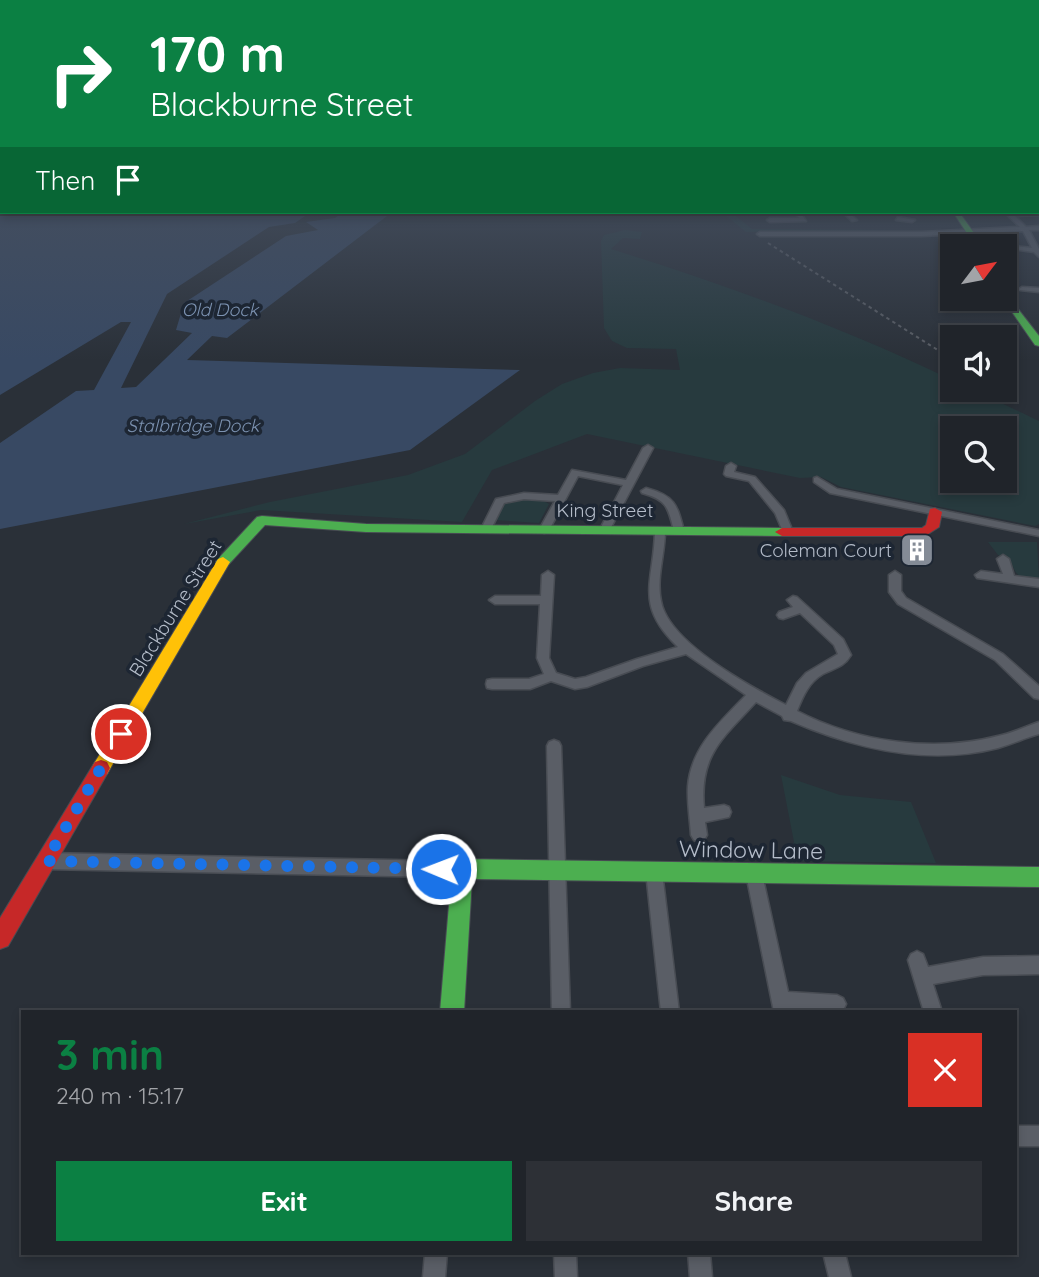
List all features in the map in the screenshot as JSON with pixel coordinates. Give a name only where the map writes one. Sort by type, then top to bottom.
[{"type":"main road","points":[[1017,297],[1039,328]]},
{"type":"main road","points":[[1017,312],[1039,343]]},
{"type":"main road","name":"King Street","points":[[262,520],[293,520],[322,526],[486,529],[925,532],[932,527],[935,512]]},
{"type":"main road","name":"Blackburne Street","points":[[0,938],[224,561],[262,520]]},
{"type":"main road","name":"Window Lane","points":[[452,1010],[462,869],[1039,877]]},
{"type":"street","points":[[1017,245],[1037,248]]},
{"type":"street","points":[[1023,289],[1039,290]]},
{"type":"street","points":[[604,531],[646,451],[632,450]]},
{"type":"street","points":[[731,466],[729,474],[753,475],[780,512],[788,532]]},
{"type":"street","points":[[544,530],[575,472],[628,483]]},
{"type":"street","points":[[817,480],[834,491],[1039,533]]},
{"type":"street","points":[[649,495],[664,496],[671,502],[679,531]]},
{"type":"street","points":[[486,529],[500,501],[524,496],[560,498]]},
{"type":"street","points":[[660,531],[653,592],[657,612],[667,628],[688,649],[754,696],[789,716],[847,739],[908,748],[982,745],[1039,728]]},
{"type":"street","points":[[1003,559],[1010,579]]},
{"type":"street","points":[[548,575],[543,658],[551,676]]},
{"type":"street","points":[[895,575],[895,592],[902,601],[999,657],[1039,694]]},
{"type":"street","points":[[981,575],[1039,583]]},
{"type":"street","points":[[495,600],[548,600]]},
{"type":"street","points":[[783,615],[797,604],[839,642],[845,655],[841,662],[814,673],[805,682],[789,716]]},
{"type":"street","points":[[492,684],[530,684],[551,676],[575,684],[587,682],[641,662],[688,649]]},
{"type":"street","points":[[699,835],[697,775],[702,759],[754,696]]},
{"type":"street","points":[[554,746],[561,1010]]},
{"type":"street","points":[[698,816],[724,812]]},
{"type":"street","points":[[46,861],[441,869]]},
{"type":"street","points":[[654,872],[670,1010]]},
{"type":"street","points":[[754,874],[782,1006],[837,1004]]},
{"type":"street","points":[[932,1010],[920,969],[1039,965]]},
{"type":"street","points":[[1017,1136],[1039,1136]]},
{"type":"street","points":[[434,1277],[436,1255]]},
{"type":"street","points":[[565,1255],[566,1277]]},
{"type":"street","points":[[699,1255],[701,1277]]},
{"type":"street","points":[[834,1255],[840,1277]]},
{"type":"green space","points":[[601,241],[620,241],[611,249],[741,292],[911,361],[940,374],[940,402],[999,402],[1039,421],[1039,524],[1035,526],[841,487],[821,477],[800,478],[587,434],[492,470],[462,522],[261,510],[184,524],[270,502],[408,475],[465,454],[535,401],[562,384],[593,373],[620,368],[680,370],[676,349],[627,348],[612,341],[604,328]]},
{"type":"green space","points":[[524,498],[540,499],[549,504],[539,523],[495,520],[506,502]]},
{"type":"green space","points":[[988,542],[1037,542],[1039,580],[1020,576],[1010,560],[998,555]]},
{"type":"green space","points":[[781,775],[840,795],[911,802],[936,863],[781,861],[794,842]]},
{"type":"water","name":"Stalbridge Dock","points":[[0,241],[248,241],[167,294],[121,388],[136,387],[192,333],[176,330],[184,303],[279,241],[355,241],[227,338],[212,336],[187,360],[520,370],[410,450],[0,529],[0,443],[76,391],[94,390],[131,322],[121,322],[0,395]]},
{"type":"railway","points":[[768,243],[940,351]]},
{"type":"traffic: fast","points":[[1017,312],[1039,343]]},
{"type":"traffic: fast","points":[[223,562],[262,520],[366,528],[782,532]]},
{"type":"traffic: fast","points":[[452,1010],[462,869],[1039,877]]},
{"type":"traffic: slow","points":[[101,768],[223,562]]},
{"type":"traffic: jam","points":[[782,532],[925,532],[932,527],[935,512]]},
{"type":"traffic: jam","points":[[0,938],[101,768]]},
{"type":"place","name":"Coleman Court","points":[[917,550]]},
{"type":"route","points":[[121,734],[46,861],[441,869]]},
{"type":"water label","name":"Old Dock","points":[[220,310]]}]
